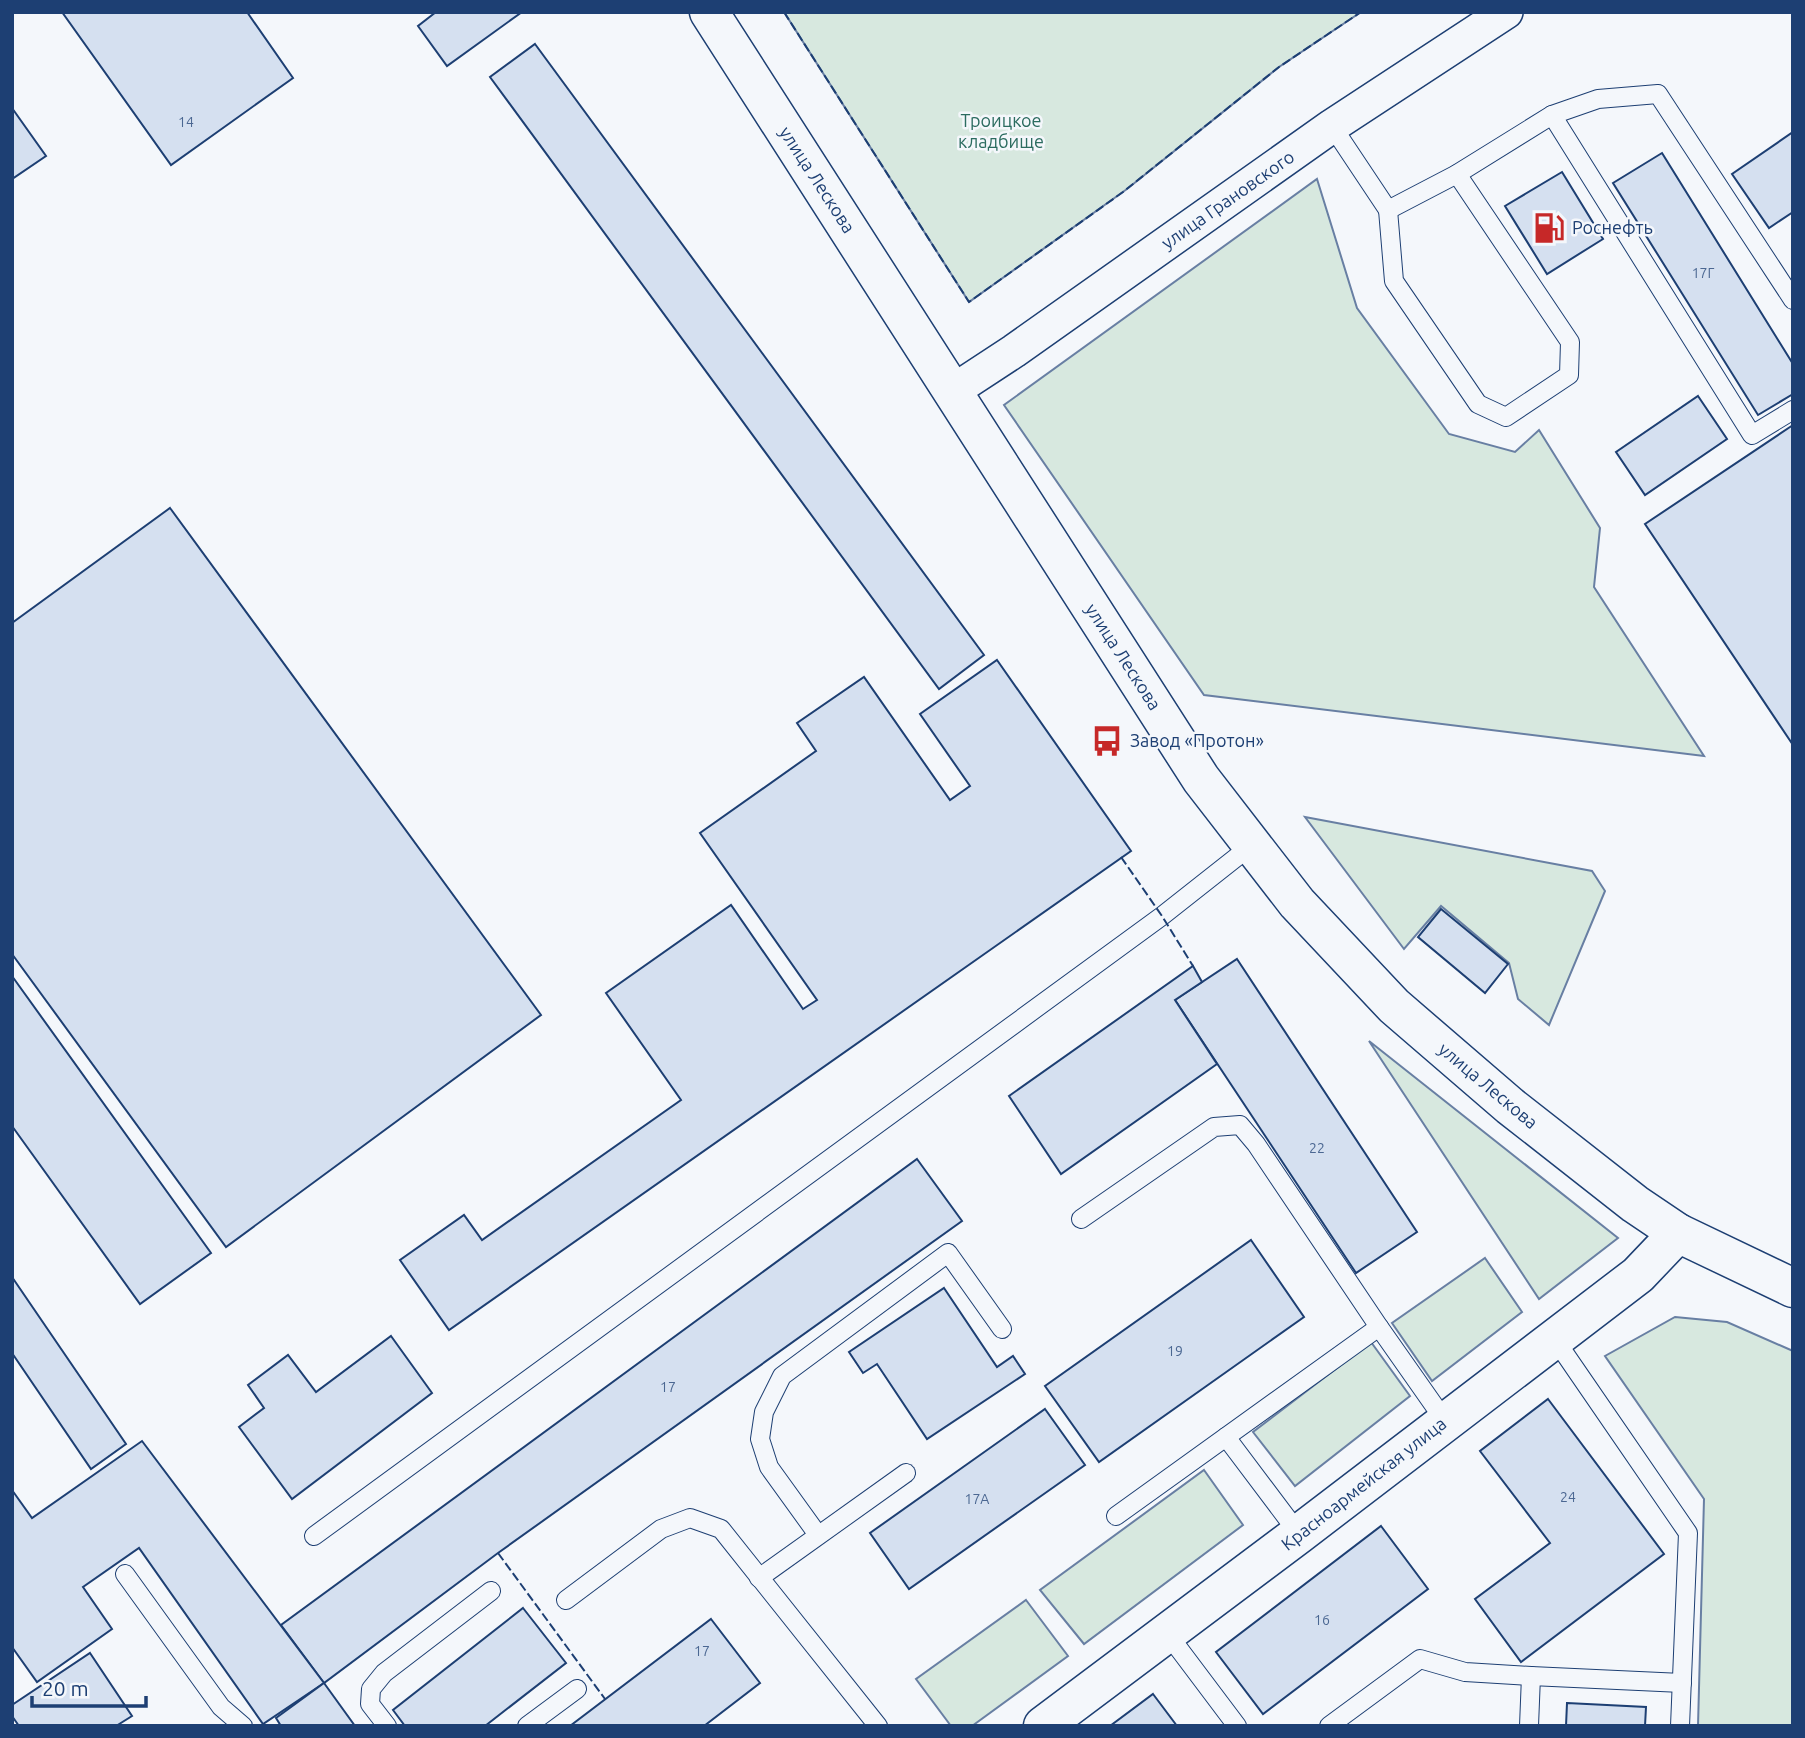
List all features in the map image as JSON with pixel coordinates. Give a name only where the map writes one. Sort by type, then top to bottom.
[{"type":"main road","name":"улица Лескова","points":[[709,12],[1201,779],[1297,903],[1394,1006],[1510,1106],[1635,1204],[1678,1233],[1793,1288]]},
{"type":"main road","name":"Красноармейская улица","points":[[1043,1726],[1638,1275],[1678,1233]]},
{"type":"street","name":"улица Грановского","points":[[953,391],[1014,351],[1332,126],[1506,12]]},
{"type":"lane","points":[[1388,210],[1457,174],[1552,115],[1598,99],[1658,94],[1793,300]]},
{"type":"lane","points":[[1552,115],[1752,435],[1793,410]]},
{"type":"lane","points":[[1332,126],[1388,210],[1394,281],[1478,404],[1506,417],[1569,375],[1570,342],[1457,174]]},
{"type":"lane","points":[[314,1536],[1151,924],[1252,845]]},
{"type":"lane","points":[[1081,1219],[1214,1127],[1240,1125],[1256,1144],[1445,1421]]},
{"type":"lane","points":[[818,1535],[769,1467],[760,1439],[764,1412],[782,1376],[948,1253],[1002,1329]]},
{"type":"lane","points":[[1116,1516],[1379,1327]]},
{"type":"lane","points":[[1554,1338],[1688,1534],[1680,1726]]},
{"type":"lane","points":[[1226,1437],[1299,1534]]},
{"type":"lane","points":[[759,1578],[906,1473]]},
{"type":"lane","points":[[566,1600],[662,1530],[691,1518],[721,1529],[878,1726]]},
{"type":"lane","points":[[125,1574],[221,1707],[243,1726]]},
{"type":"lane","points":[[387,1726],[370,1704],[371,1689],[377,1681],[491,1591]]},
{"type":"lane","points":[[1167,1633],[1237,1726]]},
{"type":"lane","points":[[1329,1726],[1420,1659],[1465,1672],[1682,1683]]},
{"type":"lane","points":[[1529,1726],[1531,1675]]},
{"type":"lane","points":[[527,1726],[577,1689]]},
{"type":"green space","name":"Троицкое кладбище","points":[[784,12],[1361,12],[1279,67],[1127,189],[969,302]]},
{"type":"green space","points":[[1317,179],[1357,308],[1449,434],[1515,452],[1539,430],[1600,528],[1594,587],[1704,756],[1204,695],[1004,405]]},
{"type":"green space","points":[[1305,817],[1592,871],[1605,891],[1549,1025],[1518,999],[1509,963],[1441,906],[1404,949]]},
{"type":"green space","points":[[1369,1041],[1618,1238],[1539,1299]]},
{"type":"green space","points":[[1485,1258],[1522,1312],[1432,1381],[1392,1323]]},
{"type":"green space","points":[[1675,1317],[1727,1322],[1793,1351],[1793,1726],[1698,1726],[1704,1499],[1605,1356]]},
{"type":"green space","points":[[1371,1342],[1410,1396],[1295,1486],[1253,1432]]},
{"type":"green space","points":[[1204,1470],[1243,1525],[1084,1644],[1040,1590]]},
{"type":"green space","points":[[1026,1600],[1068,1656],[972,1726],[951,1726],[916,1679]]},
{"type":"building","points":[[62,12],[247,12],[293,78],[171,165]]},
{"type":"building","points":[[436,12],[522,12],[447,66],[418,26]]},
{"type":"building","points":[[535,44],[984,655],[939,689],[490,77]]},
{"type":"building","points":[[12,108],[46,156],[12,179]]},
{"type":"building","points":[[1793,132],[1793,212],[1769,228],[1732,174]]},
{"type":"building","points":[[1662,153],[1793,364],[1793,394],[1758,415],[1613,183]]},
{"type":"building","points":[[1562,172],[1603,239],[1547,274],[1505,206]]},
{"type":"building","points":[[1698,396],[1727,439],[1645,495],[1616,452]]},
{"type":"building","points":[[1793,425],[1793,745],[1645,524]]},
{"type":"building","points":[[170,508],[541,1015],[226,1247],[12,954],[12,623]]},
{"type":"building","points":[[997,660],[1131,851],[449,1330],[400,1260],[464,1215],[482,1240],[681,1100],[606,993],[731,905],[803,1009],[817,1000],[700,833],[816,751],[797,723],[864,677],[950,800],[970,786],[920,714]]},
{"type":"building","points":[[1441,909],[1508,964],[1485,993],[1418,937]]},
{"type":"building","points":[[1237,959],[1417,1232],[1356,1273],[1175,1000]]},
{"type":"building","points":[[1193,966],[1202,982],[1175,1000],[1217,1064],[1061,1174],[1009,1096]]},
{"type":"building","points":[[12,976],[211,1253],[140,1304],[12,1126]]},
{"type":"building","points":[[917,1159],[962,1221],[498,1553],[324,1683],[281,1625]]},
{"type":"building","points":[[1251,1240],[1304,1317],[1099,1462],[1045,1386]]},
{"type":"building","points":[[12,1277],[126,1444],[91,1469],[12,1353]]},
{"type":"building","points":[[944,1288],[997,1367],[1013,1356],[1025,1374],[927,1439],[877,1364],[863,1373],[849,1352]]},
{"type":"building","points":[[391,1336],[432,1393],[292,1499],[239,1427],[264,1408],[248,1385],[288,1355],[316,1392]]},
{"type":"building","points":[[1548,1399],[1664,1554],[1521,1662],[1475,1599],[1550,1543],[1480,1451]]},
{"type":"building","points":[[1045,1409],[1085,1465],[909,1589],[870,1533]]},
{"type":"building","points":[[142,1441],[324,1683],[263,1724],[139,1548],[83,1587],[112,1629],[37,1682],[12,1647],[12,1490],[32,1518]]},
{"type":"building","points":[[1381,1526],[1428,1589],[1263,1714],[1216,1652]]},
{"type":"building","points":[[523,1608],[566,1663],[485,1726],[405,1726],[393,1710]]},
{"type":"building","points":[[711,1619],[760,1683],[704,1726],[570,1726]]},
{"type":"building","points":[[90,1653],[132,1716],[116,1726],[19,1726],[12,1716],[12,1705]]},
{"type":"building","points":[[324,1683],[355,1726],[281,1726],[276,1718]]},
{"type":"building","points":[[1153,1694],[1177,1726],[1110,1726]]},
{"type":"building","points":[[1567,1703],[1646,1707],[1645,1726],[1566,1726]]},
{"type":"fence","points":[[784,12],[969,302],[1123,192],[1279,67],[1361,12]]},
{"type":"fence","points":[[1121,857],[1193,966]]},
{"type":"fence","points":[[498,1553],[605,1699]]},
{"type":"place","name":"Роснефть","points":[[1549,228]]},
{"type":"place","name":"Завод «Протон»","points":[[1107,741]]}]
